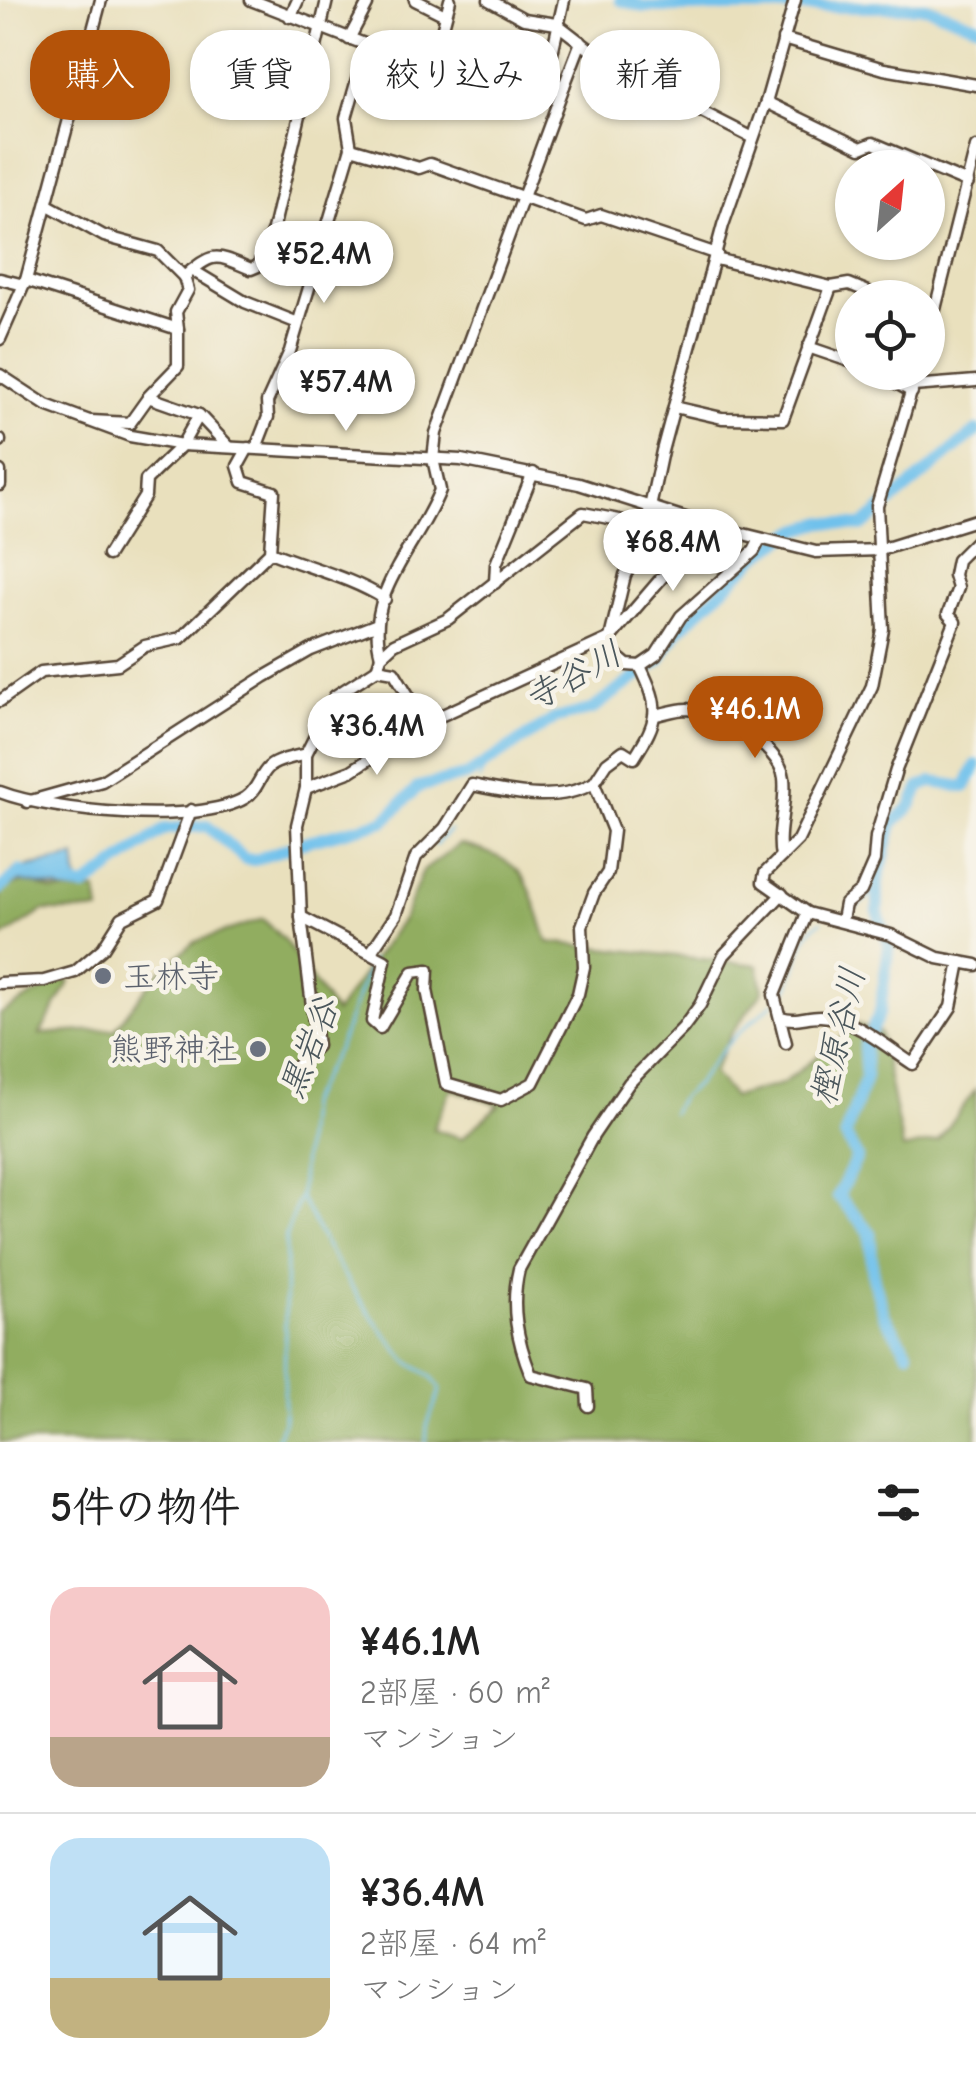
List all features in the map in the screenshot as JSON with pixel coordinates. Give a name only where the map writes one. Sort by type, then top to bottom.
[{"type":"street","points":[[0,340],[25,282],[48,206],[101,0]]},
{"type":"street","points":[[252,0],[319,30],[327,0]]},
{"type":"street","points":[[290,17],[298,0]]},
{"type":"street","points":[[415,0],[445,15]]},
{"type":"street","points":[[442,30],[450,0]]},
{"type":"street","points":[[489,0],[524,19],[557,24],[580,41]]},
{"type":"street","points":[[556,30],[564,0]]},
{"type":"street","points":[[642,671],[627,666],[614,654],[610,638],[625,575],[642,545],[674,407],[794,1]]},
{"type":"street","points":[[330,33],[349,38],[368,5]]},
{"type":"street","points":[[783,39],[884,68],[976,85]]},
{"type":"street","points":[[291,1072],[317,1046],[301,917],[297,844],[306,788],[306,754],[334,696],[377,669],[381,656],[375,625],[389,579],[440,490],[433,458],[436,433],[580,45]]},
{"type":"street","points":[[560,85],[564,86]]},
{"type":"street","points":[[766,102],[861,148],[873,143],[968,183]]},
{"type":"street","points":[[0,701],[41,672],[118,664],[144,646],[181,638],[270,552],[274,492],[243,482],[238,466],[268,417],[267,402],[298,323],[350,148],[346,118],[350,104]]},
{"type":"street","points":[[188,274],[210,256],[251,270],[258,266],[273,230],[298,120]]},
{"type":"street","points":[[718,120],[753,138]]},
{"type":"street","points":[[350,148],[419,168],[430,164],[586,220],[601,216],[716,257],[835,286]]},
{"type":"street","points":[[940,280],[976,149]]},
{"type":"street","points":[[48,206],[104,236],[158,251],[188,274],[298,323]]},
{"type":"street","points":[[88,422],[130,424],[148,397],[178,366],[176,312],[188,290],[188,274]]},
{"type":"street","points":[[0,279],[25,282],[178,329]]},
{"type":"street","points":[[674,407],[722,418],[782,419],[831,287]]},
{"type":"street","points":[[808,347],[835,356]]},
{"type":"street","points":[[0,375],[46,405],[130,436],[182,446],[433,458],[533,473],[764,541],[836,554],[880,550],[976,520]]},
{"type":"street","points":[[945,385],[976,381]]},
{"type":"street","points":[[913,390],[877,506],[884,629],[872,686],[809,820],[764,873],[763,882],[823,920],[842,916],[938,958],[976,965]]},
{"type":"street","points":[[148,397],[199,415],[228,448]]},
{"type":"street","points":[[108,555],[145,496],[146,480],[182,446],[199,415]]},
{"type":"street","points":[[0,471],[0,485]]},
{"type":"street","points":[[495,583],[496,564],[533,473]]},
{"type":"street","points":[[381,656],[394,644],[448,619],[583,514],[645,526]]},
{"type":"street","points":[[306,788],[350,771],[425,724],[610,638],[707,524]]},
{"type":"street","points":[[642,671],[681,616],[764,541]]},
{"type":"street","points":[[842,916],[874,862],[876,837],[896,770],[955,622],[948,614],[958,588],[957,560],[976,541]]},
{"type":"street","points":[[270,552],[336,579],[353,579],[384,599]]},
{"type":"street","points":[[27,802],[102,781],[264,676],[311,650],[375,625]]},
{"type":"street","points":[[377,669],[394,672],[425,724]]},
{"type":"street","points":[[373,954],[396,915],[416,857],[445,828],[476,786],[510,795],[556,794],[594,783],[607,763],[624,751],[634,758],[655,726],[656,714],[642,671]]},
{"type":"street","points":[[656,714],[684,709],[702,711],[768,746],[779,758],[784,781],[777,836],[781,856]]},
{"type":"street","points":[[0,792],[27,802],[96,814],[189,820],[247,797],[270,767],[306,754]]},
{"type":"street","points":[[301,917],[385,961],[372,1021],[380,1028],[413,972],[428,970],[427,990],[446,1084],[500,1100],[532,1084],[578,994],[584,967],[582,926],[594,893],[608,872],[613,830],[594,783]]},
{"type":"street","points":[[0,982],[44,981],[75,972],[92,960],[122,918],[158,900],[189,820]]},
{"type":"street","points":[[588,1406],[587,1389],[532,1375],[515,1318],[513,1293],[519,1269],[622,1092],[683,1028],[700,1005],[724,955],[782,894]]},
{"type":"street","points":[[786,1043],[774,1003],[807,913]]},
{"type":"street","points":[[781,1018],[792,1021],[821,1016],[868,1036],[913,1064],[950,1007],[960,962]]},
{"type":"green space","points":[[460,844],[500,858],[522,876],[548,942],[758,965],[763,991],[731,1034],[713,1073],[733,1097],[782,1084],[858,1024],[880,1033],[903,1149],[938,1141],[976,1089],[976,1442],[0,1442],[0,1014],[61,980],[70,981],[40,1034],[115,1029],[156,975],[194,942],[263,919],[285,941],[335,1013],[404,917],[423,871]],"holes":[[[451,1089],[499,1104],[462,1138],[433,1129]]]},
{"type":"green space","points":[[27,881],[53,891],[97,891],[100,911],[43,911],[0,939],[0,889]]},
{"type":"water","points":[[75,857],[79,892],[7,879],[14,870]]},
{"type":"waterway","points":[[620,0],[644,7],[926,7],[976,25]]},
{"type":"waterway","name":"寺谷川","points":[[64,884],[85,887],[165,829],[207,826],[245,859],[255,860],[300,843],[384,821],[418,787],[468,775],[554,719],[593,709],[659,661],[676,633],[758,556],[795,531],[824,522],[862,526],[976,431]]},
{"type":"waterway","name":"黒岩谷","points":[[479,780],[487,763]]},
{"type":"waterway","name":"樫原谷川","points":[[908,1352],[884,1315],[873,1276],[870,1232],[838,1196],[857,1157],[845,1135],[866,1077],[864,1046],[880,1012],[889,945],[878,913],[878,881],[892,824],[911,806],[920,787],[932,782],[965,787],[976,765]]},
{"type":"waterway","name":"黒岩谷","points":[[435,845],[450,830]]},
{"type":"waterway","name":"寺谷川","points":[[0,889],[21,871]]},
{"type":"waterway","points":[[848,913],[868,898],[878,881]]},
{"type":"waterway","points":[[780,998],[792,979],[806,937],[822,921]]},
{"type":"waterway","name":"黒岩谷","points":[[275,1442],[284,1421],[286,1235],[300,1196],[307,1104],[339,1046],[371,960]]},
{"type":"waterway","points":[[672,1113],[726,1046],[774,1003]]},
{"type":"waterway","points":[[301,1198],[334,1260],[373,1318],[407,1361],[431,1377],[440,1390],[427,1426],[426,1442]]},
{"type":"place","name":"玉林寺","points":[[103,976]]},
{"type":"place","name":"熊野神社","points":[[258,1049]]}]
